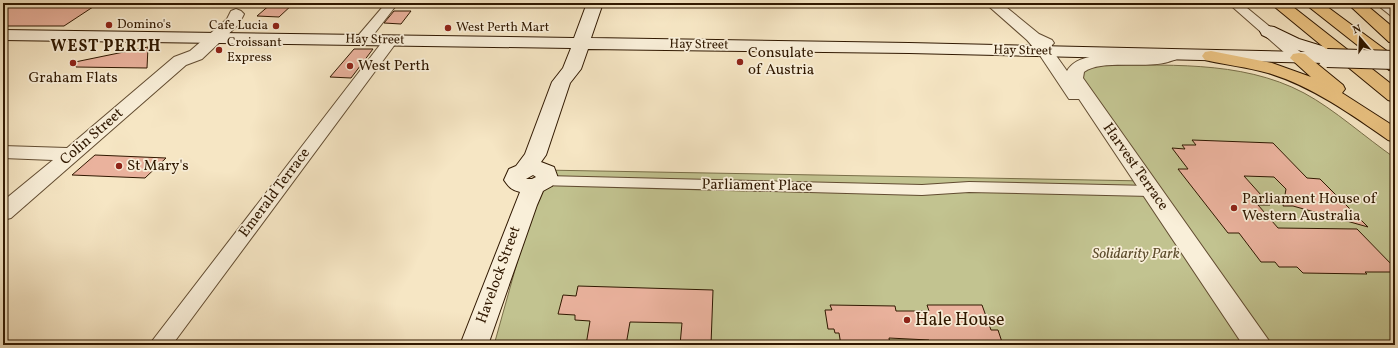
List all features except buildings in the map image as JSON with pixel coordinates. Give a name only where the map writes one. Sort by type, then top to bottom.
[{"type":"highway","points":[[1278,3],[1395,96]]},
{"type":"highway","points":[[1312,3],[1395,66]]},
{"type":"highway","points":[[1355,3],[1373,7],[1395,38]]},
{"type":"highway","points":[[1211,56],[1247,62],[1282,72],[1372,120]]},
{"type":"highway","points":[[1299,58],[1372,120],[1395,136]]},
{"type":"main road","name":"Havelock Street","points":[[574,43],[582,3]]},
{"type":"main road","name":"Havelock Street","points":[[474,345],[533,178],[561,82],[558,69],[574,43],[595,3]]},
{"type":"main road","points":[[1268,32],[1293,44],[1324,55]]},
{"type":"main road","name":"Hay Street","points":[[3,35],[1045,51],[1299,58],[1324,55],[1356,59],[1395,60]]},
{"type":"street","name":"Colin Street","points":[[3,213],[180,61],[196,54],[208,38],[234,20],[236,14],[249,3]]},
{"type":"street","points":[[362,40],[392,3]]},
{"type":"street","name":"Harvest Terrace","points":[[992,3],[1033,37],[1045,51],[1258,345]]},
{"type":"street","points":[[1234,3],[1299,58]]},
{"type":"street","points":[[1373,7],[1395,12]]},
{"type":"street","name":"Harvest Terrace","points":[[1033,37],[1065,52]]},
{"type":"street","name":"Emerald Terrace","points":[[160,345],[391,40]]},
{"type":"street","name":"Harvest Terrace","points":[[1173,55],[1149,61],[1116,60],[1093,62],[1082,65],[1074,73],[1076,83],[1241,345]]},
{"type":"street","points":[[3,152],[72,154]]},
{"type":"street","name":"Parliament Place","points":[[533,178],[922,190],[969,187],[1145,191]]},
{"type":"green space","name":"Solidarity Park","points":[[1093,65],[1174,65],[1228,69],[1254,74],[1279,82],[1304,93],[1327,107],[1395,158],[1395,345],[494,345],[543,170],[1147,181],[1079,72]]},
{"type":"place","name":"Domino's","points":[[109,25]]},
{"type":"place","name":"Cafe Lucia","points":[[276,26]]},
{"type":"place","name":"West Perth Mart","points":[[448,28]]},
{"type":"place","name":"Croissant Express","points":[[219,50]]},
{"type":"place","name":"Consulate of Austria","points":[[740,62]]},
{"type":"place","name":"Graham Flats","points":[[73,63]]},
{"type":"place","name":"West Perth","points":[[350,66]]},
{"type":"place","name":"St Mary's","points":[[119,166]]},
{"type":"place","name":"Parliament House of Western Australia","points":[[1234,208]]},
{"type":"place","name":"Hale House","points":[[907,320]]},
{"type":"district","name":"WEST PERTH","points":[[106,47]]}]
